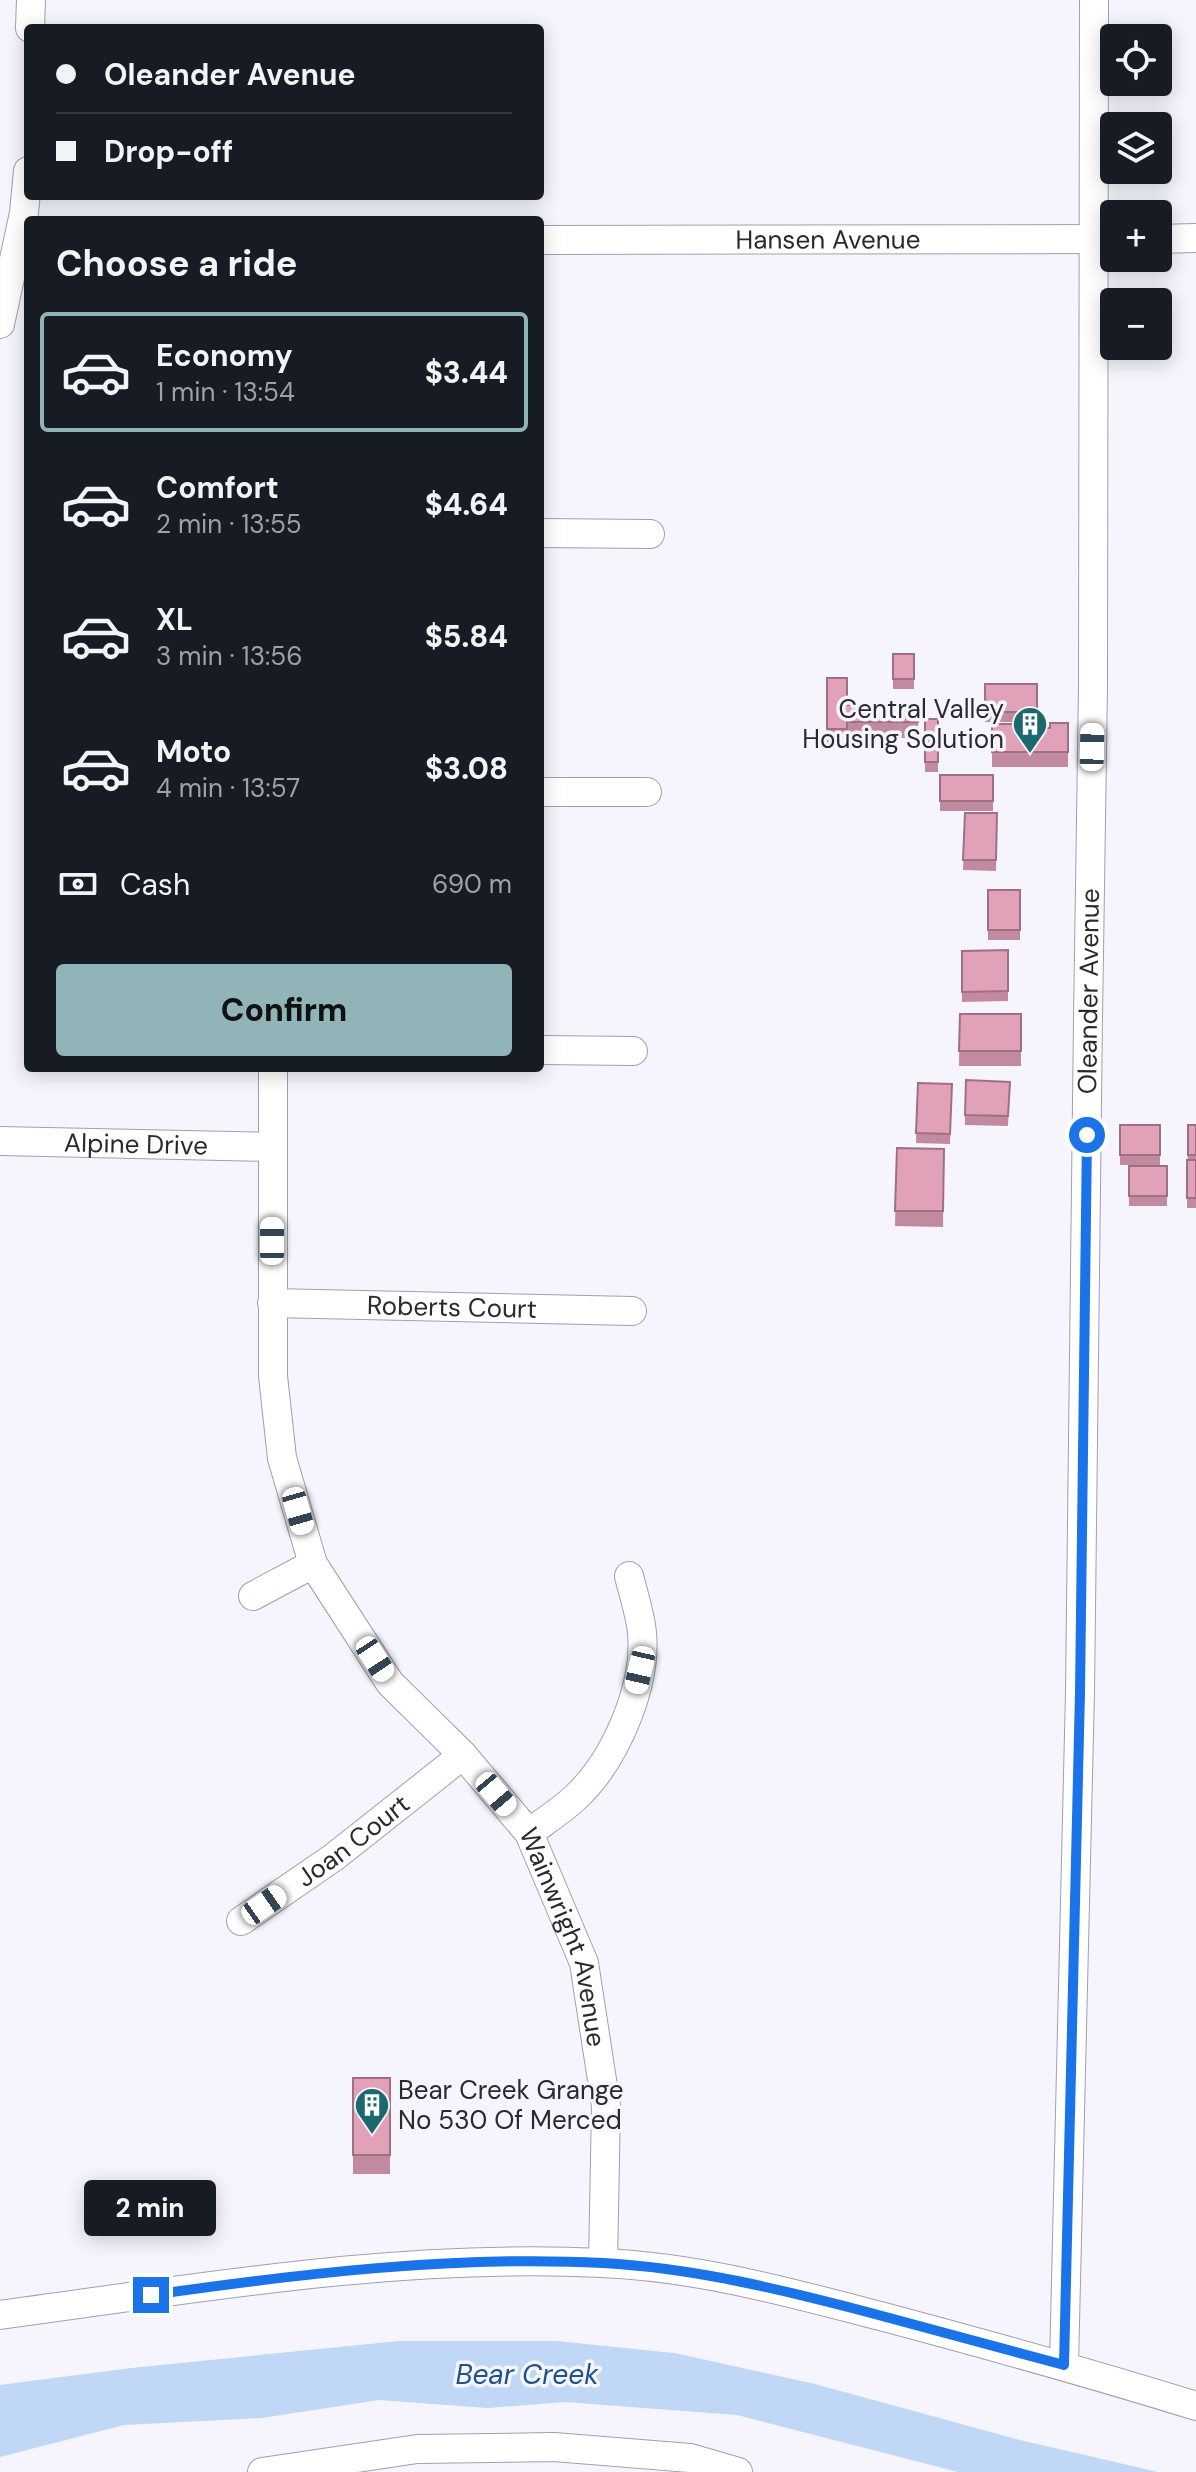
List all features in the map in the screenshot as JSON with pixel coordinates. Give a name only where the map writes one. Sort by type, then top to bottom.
[{"type":"street","points":[[30,24],[31,0]]},
{"type":"street","name":"Oleander Avenue","points":[[1094,0],[1102,200]]},
{"type":"street","points":[[0,324],[7,263],[24,213],[25,200]]},
{"type":"street","points":[[1172,239],[1196,238]]},
{"type":"street","name":"Hansen Avenue","points":[[544,240],[1100,239]]},
{"type":"street","name":"Oleander Avenue","points":[[1064,2365],[1080,1692],[1093,686],[1102,272]]},
{"type":"street","points":[[544,533],[650,534]]},
{"type":"street","points":[[544,792],[647,792]]},
{"type":"street","points":[[544,1050],[633,1051]]},
{"type":"street","name":"Wainwright Avenue","points":[[273,1072],[273,1376],[282,1458],[313,1564],[390,1683],[463,1755],[529,1833],[584,1963],[606,2106],[603,2263]]},
{"type":"street","name":"Alpine Drive","points":[[0,1141],[273,1147]]},
{"type":"street","name":"Roberts Court","points":[[272,1303],[632,1311]]},
{"type":"street","points":[[253,1596],[313,1564]]},
{"type":"street","points":[[529,1833],[578,1795],[605,1762],[633,1701],[640,1670],[641,1627],[629,1576]]},
{"type":"street","name":"Joan Court","points":[[241,1921],[334,1857],[463,1755]]},
{"type":"street","points":[[0,2315],[301,2274],[479,2263],[603,2263],[668,2269],[762,2285],[1064,2365],[1196,2406]]},
{"type":"street","points":[[262,2472],[417,2449],[554,2447],[690,2458],[738,2472]]},
{"type":"water","name":"Bear Creek","points":[[399,2341],[556,2341],[674,2353],[815,2384],[1020,2440],[1158,2472],[958,2472],[737,2415],[565,2402],[487,2408],[379,2400],[262,2418],[124,2425],[0,2457],[0,2385],[131,2368]]},
{"type":"building","points":[[893,654],[914,654],[914,679],[893,679]]},
{"type":"building","points":[[827,678],[847,678],[847,705],[918,705],[918,722],[847,722],[847,729],[827,729]]},
{"type":"building","points":[[985,684],[1037,684],[1037,712],[985,712]]},
{"type":"building","points":[[925,719],[938,719],[938,762],[925,762]]},
{"type":"building","points":[[1050,723],[1068,723],[1068,752],[992,752],[992,724],[1035,724],[1035,728],[1050,728]]},
{"type":"building","points":[[940,775],[993,775],[993,801],[940,801]]},
{"type":"building","points":[[965,813],[997,813],[996,860],[963,860]]},
{"type":"building","points":[[988,890],[1020,890],[1020,930],[988,930]]},
{"type":"building","points":[[1008,950],[1008,991],[962,992],[962,951]]},
{"type":"building","points":[[960,1014],[1021,1014],[1021,1051],[959,1051]]},
{"type":"building","points":[[966,1080],[1010,1082],[1008,1116],[965,1115]]},
{"type":"building","points":[[918,1083],[952,1084],[950,1134],[916,1133]]},
{"type":"building","points":[[1120,1125],[1160,1125],[1160,1155],[1120,1155]]},
{"type":"building","points":[[1188,1125],[1196,1125],[1196,1155],[1188,1155]]},
{"type":"building","points":[[897,1148],[944,1149],[943,1211],[895,1211]]},
{"type":"building","points":[[1187,1160],[1196,1160],[1196,1198],[1187,1198]]},
{"type":"building","points":[[1129,1166],[1167,1166],[1167,1196],[1129,1196]]},
{"type":"building","name":"Bear Creek Grange No 530 Of Merced","points":[[353,2078],[390,2078],[390,2155],[353,2155]]},
{"type":"place","name":"Central Valley Housing Solution","points":[[1030,755]]},
{"type":"place","name":"Bear Creek Grange No 530 Of Merced","points":[[372,2136]]},
{"type":"route","points":[[151,2295],[301,2274],[479,2263],[603,2263],[668,2269],[762,2285],[1064,2365],[1080,1692],[1087,1135]]}]
